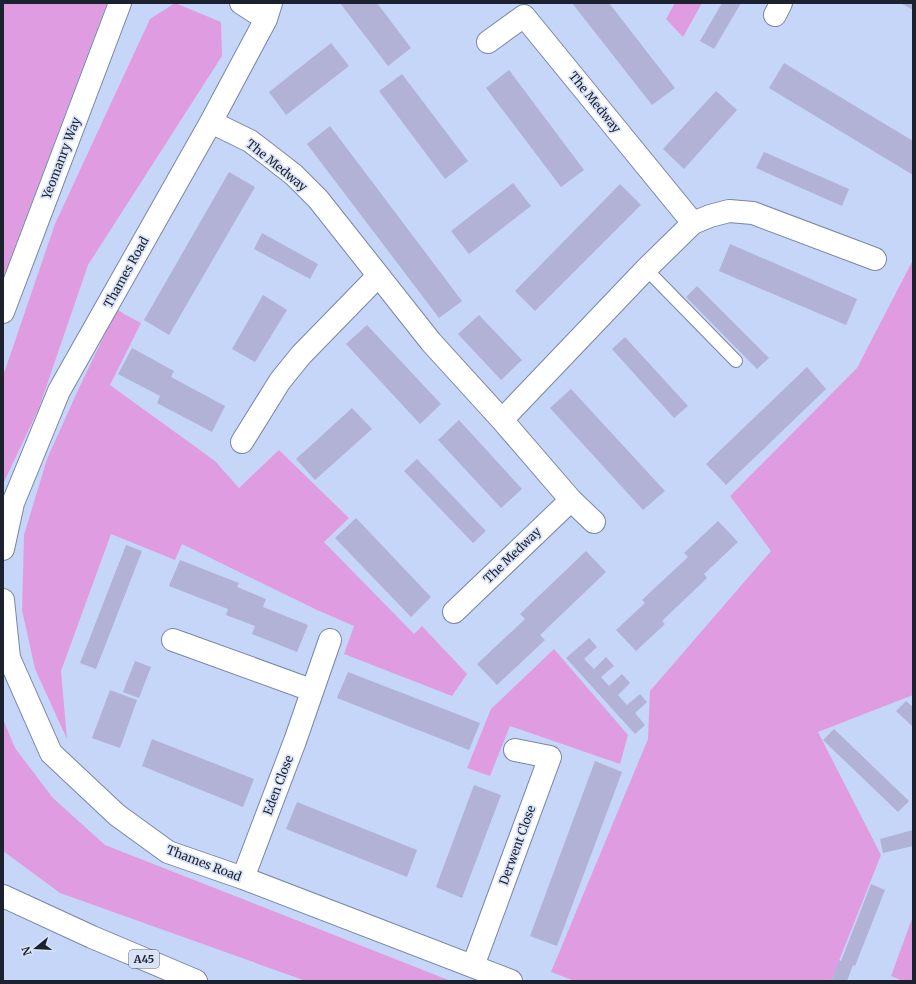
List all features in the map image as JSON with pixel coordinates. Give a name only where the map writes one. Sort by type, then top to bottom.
[{"type":"main road","name":"Yeomanry Way","points":[[3,312],[120,3]]},
{"type":"main road","points":[[241,3],[268,11]]},
{"type":"main road","name":"Thames Road","points":[[3,549],[13,503],[59,391],[211,122],[268,11]]},
{"type":"main road","name":"The Medway","points":[[488,42],[524,16],[693,223]]},
{"type":"main road","name":"The Medway","points":[[211,122],[250,141],[294,175],[318,199],[431,342],[502,420],[570,500],[594,522]]},
{"type":"main road","points":[[502,420],[646,269],[693,223],[710,216],[729,211],[753,213],[875,259]]},
{"type":"main road","points":[[242,442],[280,382],[301,354],[378,276]]},
{"type":"main road","name":"The Medway","points":[[454,612],[570,500]]},
{"type":"main road","name":"Thames Road","points":[[3,600],[9,658],[51,753],[117,815],[168,852],[243,878],[511,981]]},
{"type":"main road","points":[[173,640],[311,690]]},
{"type":"main road","name":"Eden Close","points":[[243,878],[295,741],[311,690],[330,640]]},
{"type":"main road","name":"Derwent Close","points":[[473,966],[550,757],[515,750]]},
{"type":"main road","name":"A45","points":[[4,896],[92,938],[196,981]]},
{"type":"lane","points":[[646,269],[736,361]]},
{"type":"shaded area","points":[[3,3],[107,3],[3,278]]},
{"type":"shaded area","points":[[175,3],[221,22],[222,56],[88,265],[39,408],[3,484],[3,376],[55,224],[150,19]]},
{"type":"shaded area","points":[[675,3],[702,3],[683,37],[666,19]]},
{"type":"shaded area","points":[[913,260],[913,695],[818,732],[881,855],[831,981],[575,981],[551,972],[648,739],[650,691],[771,551],[730,496],[857,368]]},
{"type":"shaded area","points":[[117,309],[141,323],[110,385],[215,461],[239,488],[279,450],[349,518],[324,542],[414,634],[422,626],[467,674],[452,696],[344,654],[354,626],[317,610],[182,544],[175,560],[111,534],[61,671],[67,739],[35,669],[22,610],[24,535],[47,459]]},
{"type":"shaded area","points":[[554,649],[628,735],[620,764],[510,726],[490,776],[467,768],[491,709]]},
{"type":"shaded area","points":[[3,719],[15,748],[53,798],[105,845],[451,981],[306,981],[60,893],[3,851]]},
{"type":"shaded area","points":[[913,916],[913,981],[903,981],[891,976]]},
{"type":"building","points":[[340,3],[377,3],[411,48],[388,66]]},
{"type":"building","points":[[572,3],[609,3],[675,88],[652,105]]},
{"type":"building","points":[[722,3],[741,3],[714,49],[700,41]]},
{"type":"building","points":[[900,3],[913,3],[913,10],[906,6]]},
{"type":"building","points":[[331,43],[349,66],[286,115],[269,92]]},
{"type":"building","points":[[784,63],[913,141],[913,175],[769,88]]},
{"type":"building","points":[[509,70],[584,170],[561,187],[486,88]]},
{"type":"building","points":[[402,74],[468,161],[445,179],[379,91]]},
{"type":"building","points":[[716,91],[737,110],[684,169],[663,149]]},
{"type":"building","points":[[330,126],[462,301],[439,318],[307,144]]},
{"type":"building","points":[[764,152],[849,189],[842,206],[756,168]]},
{"type":"building","points":[[229,172],[255,187],[169,335],[144,320]]},
{"type":"building","points":[[513,183],[531,206],[469,254],[451,231]]},
{"type":"building","points":[[620,184],[641,205],[535,311],[515,291]]},
{"type":"building","points":[[262,233],[318,264],[310,279],[254,249]]},
{"type":"building","points":[[730,244],[857,299],[846,325],[719,271]]},
{"type":"building","points":[[697,286],[769,358],[757,369],[686,297]]},
{"type":"building","points":[[263,295],[287,310],[255,362],[232,349]]},
{"type":"building","points":[[479,315],[522,360],[501,380],[458,334]]},
{"type":"building","points":[[367,325],[441,404],[420,424],[346,344]]},
{"type":"building","points":[[625,337],[688,406],[674,418],[612,349]]},
{"type":"building","points":[[132,348],[174,371],[171,377],[225,406],[212,432],[157,403],[160,396],[118,374]]},
{"type":"building","points":[[807,367],[826,389],[726,485],[706,464]]},
{"type":"building","points":[[571,389],[665,491],[643,510],[550,408]]},
{"type":"building","points":[[352,408],[372,429],[315,480],[296,459]]},
{"type":"building","points":[[459,420],[522,489],[501,508],[438,440]]},
{"type":"building","points":[[417,459],[486,531],[473,543],[404,471]]},
{"type":"building","points":[[356,518],[431,597],[411,617],[335,538]]},
{"type":"building","points":[[718,521],[738,542],[704,574],[707,578],[662,621],[665,624],[636,651],[616,630],[645,603],[642,600],[688,557],[684,553]]},
{"type":"building","points":[[126,545],[142,551],[96,669],[80,663]]},
{"type":"building","points":[[586,551],[606,572],[540,635],[545,640],[497,685],[477,664],[525,619],[520,614]]},
{"type":"building","points":[[180,560],[239,583],[237,587],[266,599],[263,607],[308,625],[297,652],[252,634],[255,626],[226,615],[228,609],[169,586]]},
{"type":"building","points":[[589,638],[597,647],[584,659],[594,669],[606,657],[614,666],[601,677],[609,686],[622,674],[630,683],[618,695],[627,705],[640,694],[647,702],[635,713],[645,725],[635,734],[566,658]]},
{"type":"building","points":[[135,661],[151,667],[139,698],[123,692]]},
{"type":"building","points":[[348,672],[480,723],[469,750],[337,698]]},
{"type":"building","points":[[110,690],[137,700],[120,748],[92,738]]},
{"type":"building","points":[[906,701],[913,707],[913,727],[896,711]]},
{"type":"building","points":[[834,729],[909,801],[898,812],[823,740]]},
{"type":"building","points":[[152,739],[254,779],[243,807],[142,766]]},
{"type":"building","points":[[595,761],[622,772],[557,946],[530,936]]},
{"type":"building","points":[[474,785],[501,795],[462,898],[436,887]]},
{"type":"building","points":[[297,802],[417,850],[407,877],[286,829]]},
{"type":"building","points":[[913,830],[913,846],[883,853],[880,839]]},
{"type":"building","points":[[871,884],[885,890],[855,966],[853,965],[847,981],[831,981],[839,960],[841,961]]}]
